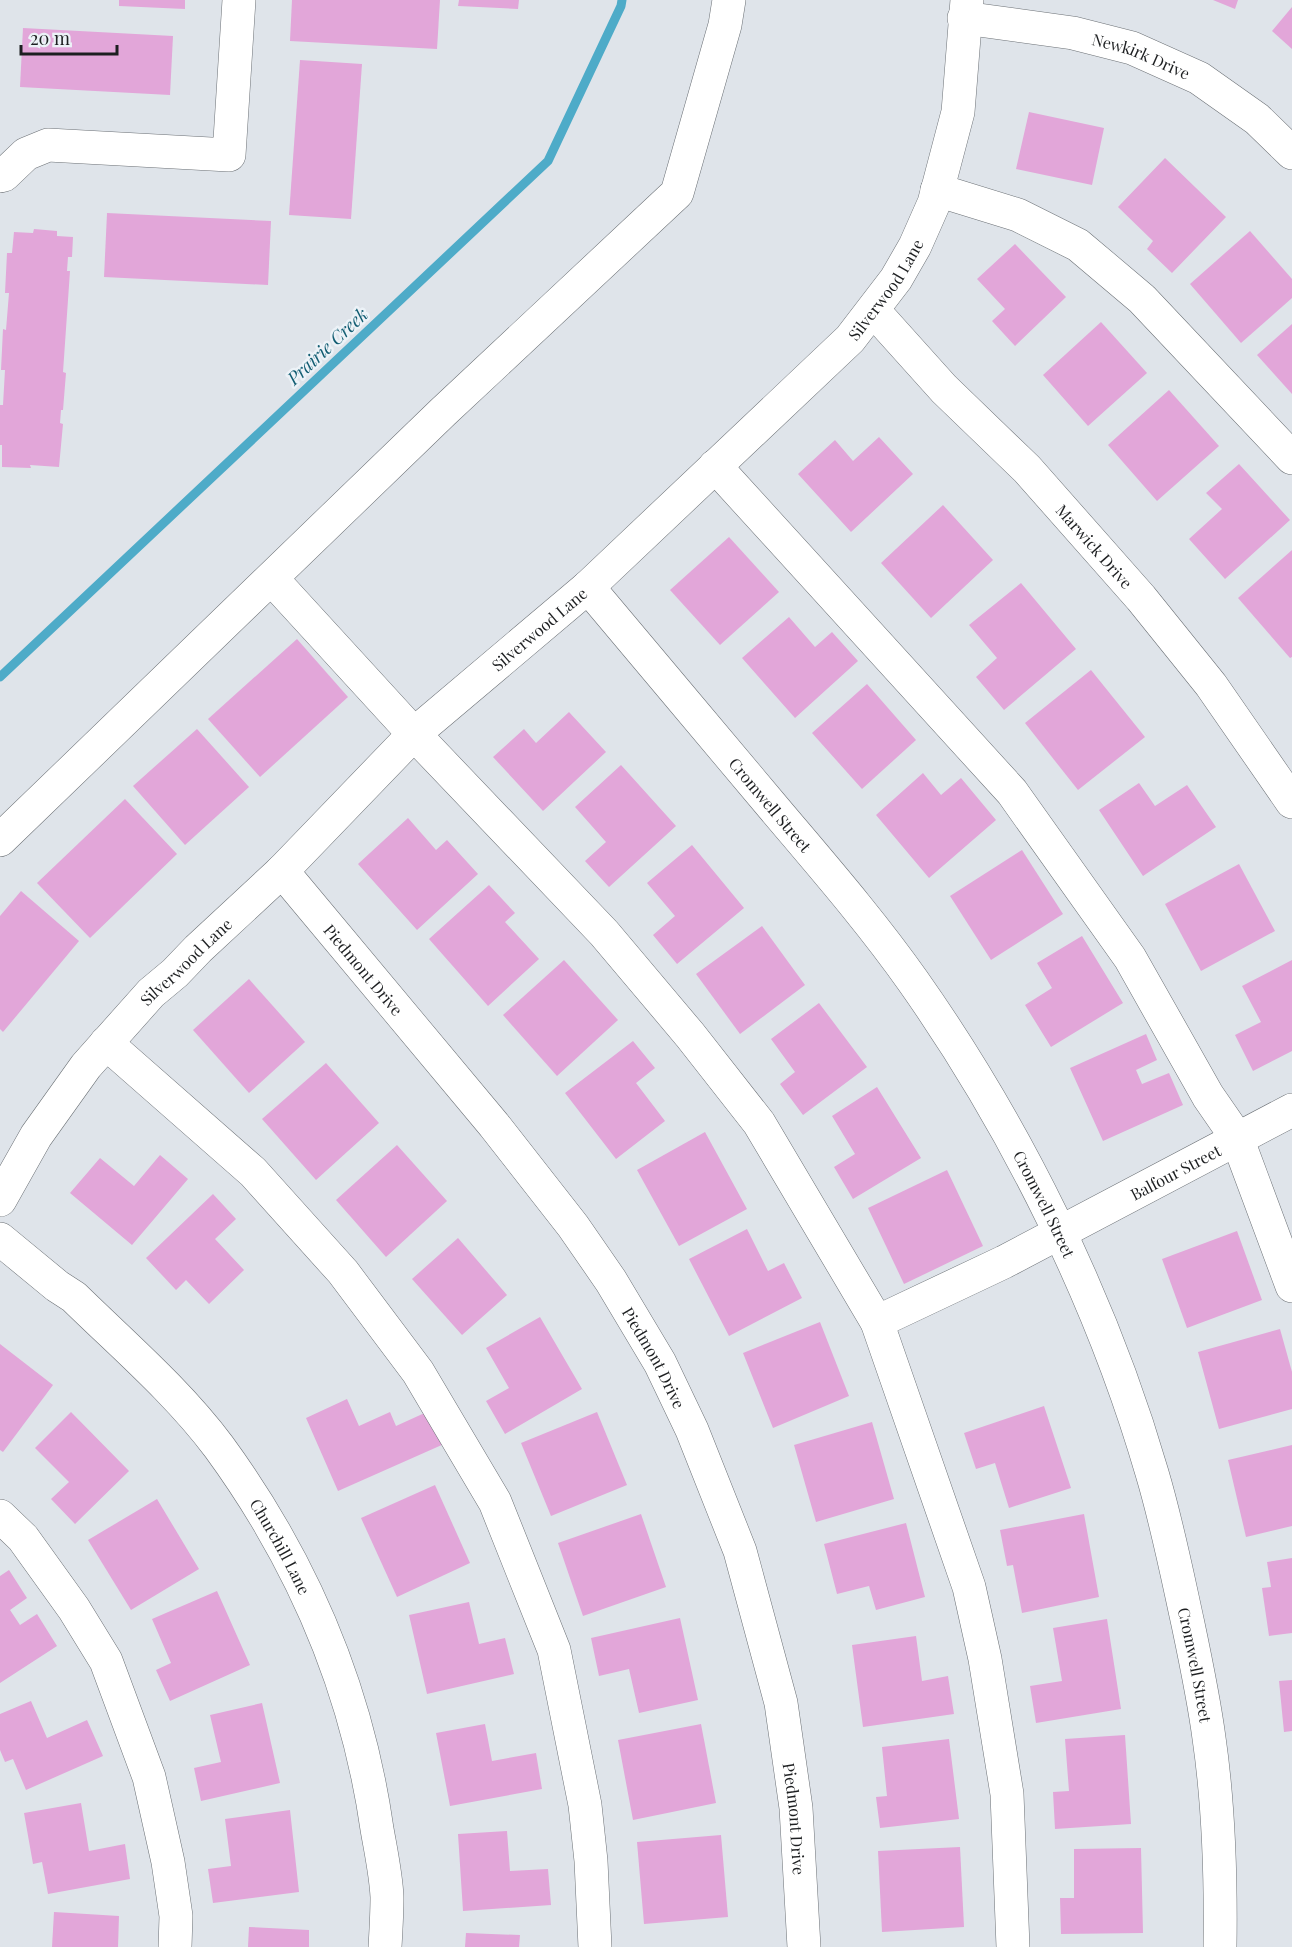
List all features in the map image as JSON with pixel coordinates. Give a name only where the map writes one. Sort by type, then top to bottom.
[{"type":"street","points":[[0,176],[4,175],[26,154],[48,145],[229,155],[239,0]]},
{"type":"street","points":[[0,840],[443,412],[677,193],[725,25],[729,0]]},
{"type":"street","name":"Newkirk Drive","points":[[965,9],[1132,48],[1199,78],[1257,119],[1292,153]]},
{"type":"street","name":"Silverwood Lane","points":[[0,1200],[36,1136],[86,1066],[151,993],[282,871],[414,734],[588,587],[850,339],[896,279],[915,246],[934,203],[958,112],[965,9]]},
{"type":"street","points":[[937,190],[1018,215],[1078,245],[1143,299],[1292,458]]},
{"type":"street","name":"Marwick Drive","points":[[873,310],[944,388],[1027,469],[1141,598],[1211,685],[1292,802]]},
{"type":"street","points":[[716,466],[1012,792],[1130,958],[1208,1096],[1236,1138],[1292,1286]]},
{"type":"street","points":[[272,579],[414,734],[604,933],[738,1096],[759,1123],[830,1238],[877,1322],[969,1587],[985,1659],[1007,1794],[1013,1947]]},
{"type":"street","name":"Cromwell Street","points":[[588,587],[791,828],[912,979],[958,1049],[1002,1123],[1059,1231],[1098,1318],[1128,1400],[1152,1473],[1174,1560],[1209,1738],[1216,1811],[1220,1947]]},
{"type":"street","name":"Piedmont Drive","points":[[282,871],[487,1116],[573,1226],[611,1281],[669,1382],[692,1430],[740,1551],[781,1703],[796,1808],[804,1947]]},
{"type":"street","points":[[106,1043],[253,1172],[343,1272],[418,1372],[495,1502],[554,1650],[585,1805],[591,1861],[595,1947]]},
{"type":"street","name":"Balfour Street","points":[[877,1322],[1004,1262],[1292,1110]]},
{"type":"street","name":"Churchill Lane","points":[[0,1239],[57,1286],[74,1297],[184,1405],[218,1447],[281,1542],[316,1612],[359,1732],[370,1782],[387,1896],[385,1947]]},
{"type":"street","points":[[0,1516],[22,1538],[55,1582],[106,1661],[149,1777],[168,1862],[176,1916],[175,1947]]},
{"type":"building","points":[[119,0],[185,0],[185,9],[119,6]]},
{"type":"building","points":[[292,0],[440,0],[437,49],[290,41]]},
{"type":"building","points":[[459,0],[519,0],[518,9],[458,6]]},
{"type":"building","points":[[1213,0],[1238,0],[1235,9]]},
{"type":"building","points":[[1292,7],[1292,49],[1272,31]]},
{"type":"building","points":[[23,28],[173,36],[170,95],[20,87]]},
{"type":"building","points":[[300,60],[362,64],[351,219],[289,215]]},
{"type":"building","points":[[1029,112],[1104,128],[1092,185],[1016,169]]},
{"type":"building","points":[[1165,158],[1226,217],[1172,273],[1147,249],[1153,241],[1118,207]]},
{"type":"building","points":[[107,213],[271,221],[268,285],[104,277]]},
{"type":"building","points":[[34,229],[57,231],[57,236],[73,237],[72,257],[68,257],[67,271],[70,271],[63,372],[66,373],[60,423],[63,424],[59,467],[30,465],[31,468],[2,467],[0,405],[3,405],[5,370],[1,370],[3,329],[6,330],[9,293],[5,293],[7,253],[12,253],[14,232],[33,233]]},
{"type":"building","points":[[1250,231],[1292,279],[1292,298],[1241,343],[1190,284]]},
{"type":"building","points":[[1015,244],[1066,297],[1015,346],[992,321],[1005,309],[977,279]]},
{"type":"building","points":[[1101,322],[1147,373],[1088,426],[1043,375]]},
{"type":"building","points":[[1292,324],[1292,394],[1257,355]]},
{"type":"building","points":[[1169,390],[1219,446],[1157,501],[1108,445]]},
{"type":"building","points":[[879,437],[913,474],[851,532],[798,474],[835,440],[853,461]]},
{"type":"building","points":[[1239,464],[1290,520],[1225,579],[1189,539],[1222,509],[1206,493]]},
{"type":"building","points":[[943,505],[993,560],[931,618],[881,563]]},
{"type":"building","points":[[729,537],[779,592],[720,645],[670,590]]},
{"type":"building","points":[[1292,550],[1292,657],[1290,658],[1238,598]]},
{"type":"building","points":[[1021,583],[1076,649],[1004,710],[976,677],[997,658],[969,625]]},
{"type":"building","points":[[789,617],[815,647],[832,632],[858,661],[795,718],[742,658]]},
{"type":"building","points":[[297,639],[348,697],[260,777],[208,719]]},
{"type":"building","points":[[1091,670],[1145,737],[1078,790],[1025,723]]},
{"type":"building","points":[[867,684],[916,740],[862,789],[812,733]]},
{"type":"building","points":[[569,712],[606,752],[543,811],[493,757],[524,729],[536,743]]},
{"type":"building","points":[[197,729],[249,787],[185,845],[133,786]]},
{"type":"building","points":[[621,765],[676,826],[609,887],[585,861],[606,842],[575,807]]},
{"type":"building","points":[[923,773],[941,795],[961,778],[996,820],[929,878],[876,815]]},
{"type":"building","points":[[1139,783],[1155,806],[1187,785],[1216,827],[1143,876],[1099,810]]},
{"type":"building","points":[[125,799],[177,854],[90,938],[37,883]]},
{"type":"building","points":[[408,818],[436,850],[447,840],[478,874],[417,930],[358,864]]},
{"type":"building","points":[[692,845],[744,908],[677,964],[653,935],[675,916],[647,883]]},
{"type":"building","points":[[1022,850],[1063,914],[991,960],[950,896]]},
{"type":"building","points":[[1239,864],[1275,931],[1201,971],[1165,904]]},
{"type":"building","points":[[489,885],[515,913],[505,922],[539,959],[488,1006],[429,939]]},
{"type":"building","points":[[21,891],[79,941],[3,1032],[0,1029],[0,916]]},
{"type":"building","points":[[762,926],[805,985],[740,1034],[696,974]]},
{"type":"building","points":[[1082,936],[1123,1003],[1051,1047],[1025,1005],[1052,988],[1037,963]]},
{"type":"building","points":[[564,960],[618,1020],[557,1076],[503,1015]]},
{"type":"building","points":[[1292,960],[1292,1051],[1253,1071],[1235,1035],[1261,1022],[1242,986]]},
{"type":"building","points":[[249,979],[305,1042],[249,1093],[193,1030]]},
{"type":"building","points":[[819,1003],[867,1067],[803,1115],[780,1084],[795,1072],[771,1039]]},
{"type":"building","points":[[1146,1034],[1157,1060],[1136,1070],[1142,1084],[1169,1073],[1183,1105],[1103,1141],[1070,1068]]},
{"type":"building","points":[[633,1041],[655,1068],[636,1083],[665,1121],[616,1159],[565,1093]]},
{"type":"building","points":[[326,1063],[379,1123],[316,1180],[262,1119]]},
{"type":"building","points":[[877,1087],[921,1158],[853,1199],[834,1167],[855,1154],[832,1116]]},
{"type":"building","points":[[705,1132],[747,1209],[679,1246],[637,1170]]},
{"type":"building","points":[[397,1145],[447,1201],[386,1257],[336,1200]]},
{"type":"building","points":[[160,1155],[188,1179],[132,1245],[70,1193],[100,1158],[134,1186]]},
{"type":"building","points":[[947,1170],[983,1246],[904,1284],[868,1208]]},
{"type":"building","points":[[213,1194],[236,1219],[215,1239],[244,1270],[209,1304],[186,1280],[176,1290],[146,1258]]},
{"type":"building","points":[[747,1229],[768,1271],[784,1263],[802,1298],[729,1336],[689,1259]]},
{"type":"building","points":[[1237,1231],[1262,1300],[1187,1328],[1162,1259]]},
{"type":"building","points":[[458,1238],[507,1295],[462,1335],[412,1279]]},
{"type":"building","points":[[540,1317],[582,1389],[505,1434],[486,1401],[509,1388],[486,1348]]},
{"type":"building","points":[[820,1322],[849,1396],[773,1428],[743,1353]]},
{"type":"building","points":[[1280,1329],[1292,1372],[1292,1409],[1219,1429],[1198,1352]]},
{"type":"building","points":[[0,1344],[53,1385],[3,1452],[0,1450]]},
{"type":"building","points":[[347,1399],[359,1426],[390,1412],[396,1426],[429,1411],[444,1444],[338,1491],[306,1418]]},
{"type":"building","points":[[1044,1406],[1071,1488],[1009,1508],[995,1463],[976,1469],[964,1433]]},
{"type":"building","points":[[71,1412],[129,1471],[75,1524],[51,1499],[69,1482],[35,1448]]},
{"type":"building","points":[[597,1412],[627,1485],[551,1516],[521,1443]]},
{"type":"building","points":[[872,1422],[894,1499],[816,1522],[794,1445]]},
{"type":"building","points":[[1292,1445],[1292,1526],[1246,1537],[1228,1460]]},
{"type":"building","points":[[435,1485],[470,1563],[397,1597],[361,1518]]},
{"type":"building","points":[[157,1499],[199,1569],[131,1610],[88,1540]]},
{"type":"building","points":[[641,1514],[666,1587],[583,1616],[558,1543]]},
{"type":"building","points":[[1084,1514],[1099,1597],[1022,1613],[1013,1565],[1007,1566],[1000,1530]]},
{"type":"building","points":[[906,1523],[925,1597],[876,1610],[869,1586],[837,1594],[824,1544]]},
{"type":"building","points":[[1292,1558],[1292,1633],[1269,1636],[1262,1588],[1271,1587],[1267,1562]]},
{"type":"building","points":[[9,1570],[27,1598],[10,1610],[20,1625],[37,1614],[57,1646],[0,1683],[0,1576]]},
{"type":"building","points":[[217,1591],[250,1665],[170,1701],[156,1670],[171,1663],[152,1619]]},
{"type":"building","points":[[469,1602],[479,1644],[505,1638],[514,1674],[427,1694],[409,1615]]},
{"type":"building","points":[[680,1618],[698,1700],[639,1713],[629,1669],[599,1676],[591,1638]]},
{"type":"building","points":[[1107,1619],[1121,1709],[1036,1723],[1030,1686],[1062,1681],[1053,1628]]},
{"type":"building","points":[[916,1636],[922,1681],[948,1676],[954,1714],[863,1727],[852,1645]]},
{"type":"building","points":[[1292,1680],[1292,1731],[1284,1732],[1279,1681]]},
{"type":"building","points":[[31,1701],[47,1738],[87,1720],[103,1756],[26,1790],[13,1759],[5,1762],[0,1750],[0,1714]]},
{"type":"building","points":[[262,1703],[280,1783],[201,1801],[194,1768],[221,1762],[210,1715]]},
{"type":"building","points":[[485,1724],[492,1761],[536,1753],[542,1789],[450,1806],[436,1733]]},
{"type":"building","points":[[701,1724],[716,1803],[633,1820],[618,1740]]},
{"type":"building","points":[[1125,1735],[1131,1824],[1055,1829],[1053,1792],[1069,1791],[1065,1739]]},
{"type":"building","points":[[949,1739],[959,1819],[880,1828],[876,1797],[887,1796],[882,1747]]},
{"type":"building","points":[[81,1803],[89,1851],[125,1844],[130,1879],[48,1894],[42,1862],[33,1864],[24,1813]]},
{"type":"building","points":[[290,1810],[299,1892],[213,1903],[208,1869],[231,1866],[225,1819]]},
{"type":"building","points":[[507,1831],[510,1871],[548,1869],[551,1905],[463,1911],[458,1834]]},
{"type":"building","points":[[721,1835],[728,1917],[644,1924],[637,1842]]},
{"type":"building","points":[[960,1847],[964,1927],[882,1932],[878,1851]]},
{"type":"building","points":[[1141,1848],[1143,1933],[1061,1934],[1060,1898],[1074,1898],[1074,1849]]},
{"type":"building","points":[[54,1912],[119,1916],[118,1947],[52,1947]]},
{"type":"building","points":[[249,1927],[309,1930],[309,1947],[248,1947]]},
{"type":"building","points":[[466,1933],[520,1935],[519,1947],[465,1947]]},
{"type":"waterway","name":"Prairie Creek","points":[[0,677],[548,161],[622,0]]}]
